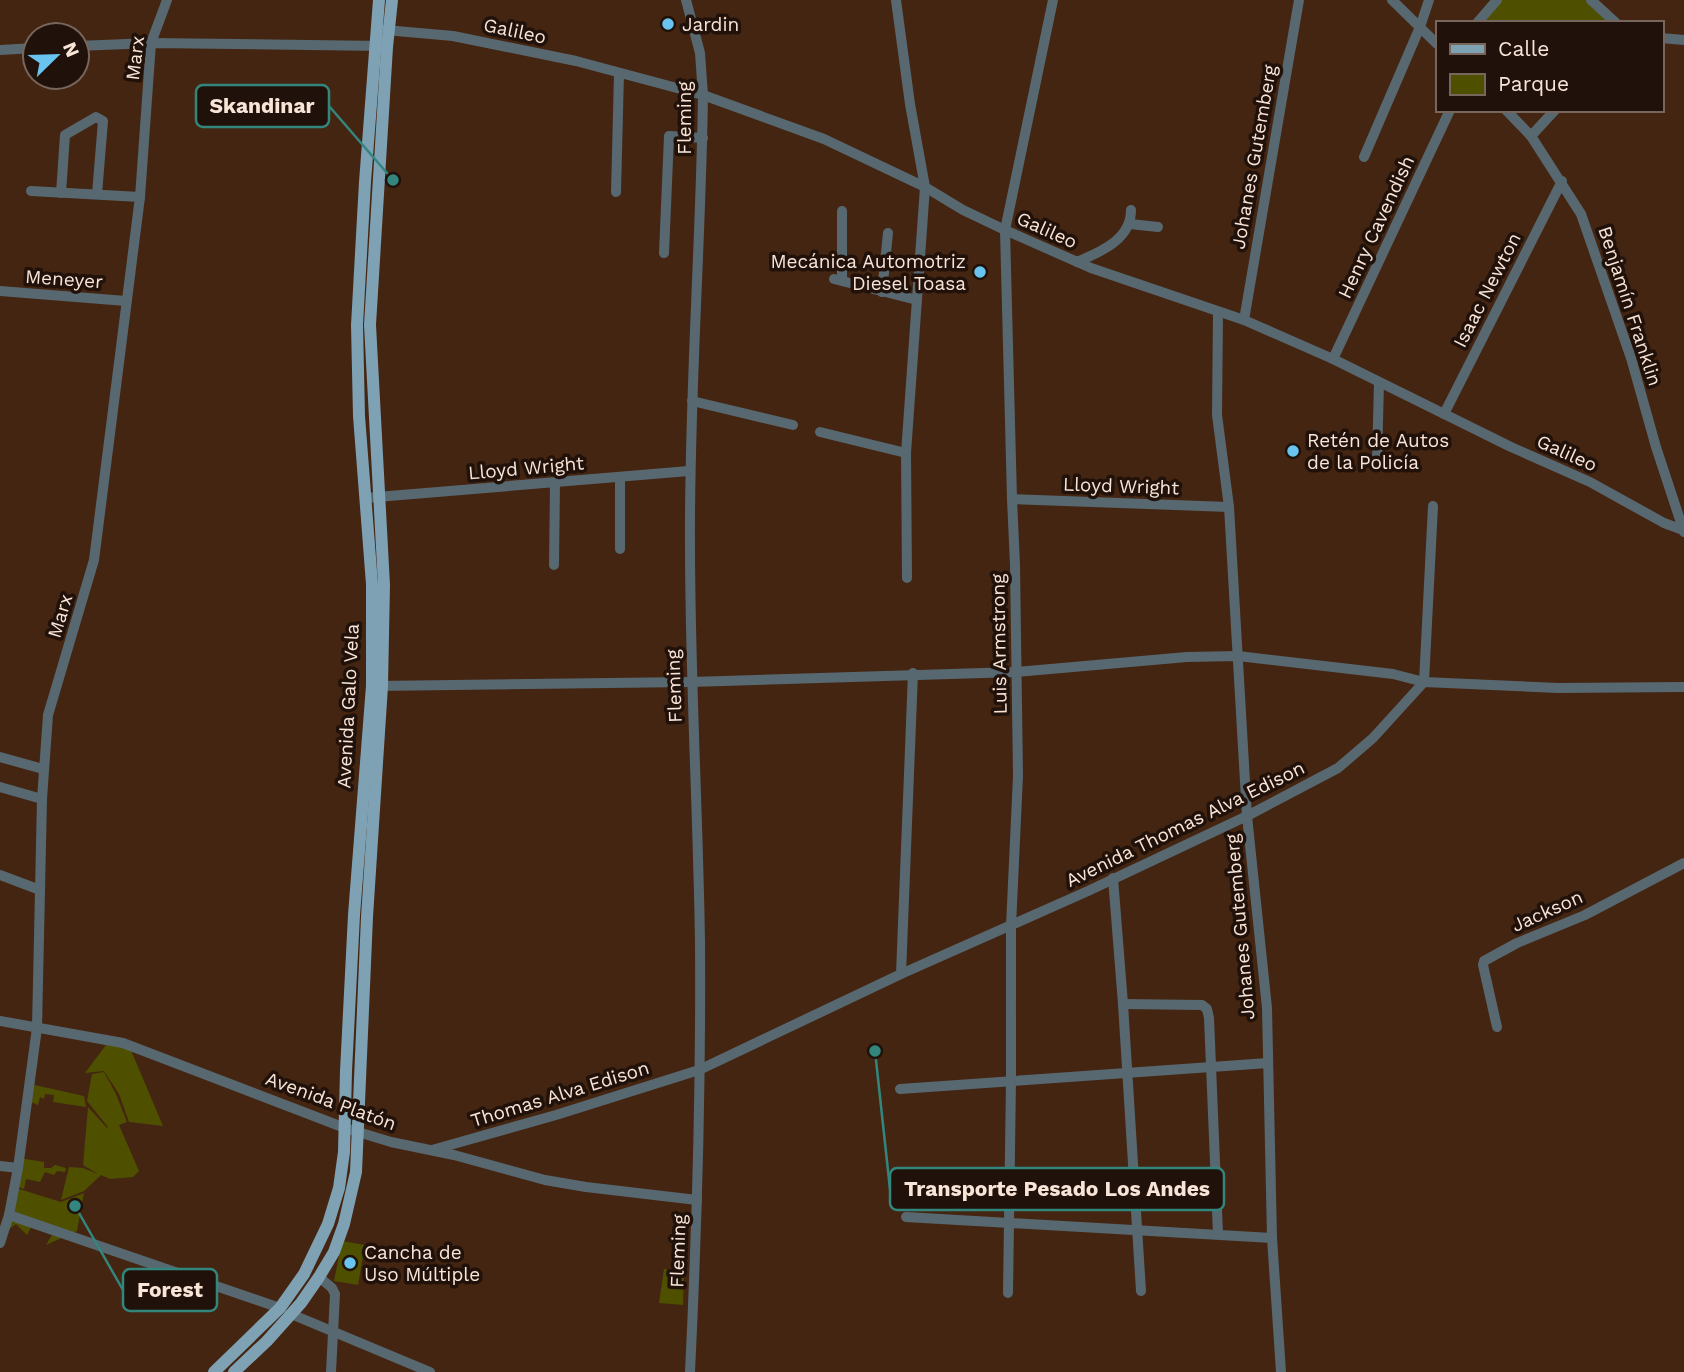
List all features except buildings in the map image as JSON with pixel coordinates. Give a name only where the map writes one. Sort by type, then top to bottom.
[{"type":"main road","name":"Avenida Galo Vela","points":[[363,325],[379,183],[382,30],[379,0]]},
{"type":"main road","name":"Avenida Galo Vela","points":[[382,30],[392,0]]},
{"type":"main road","name":"Avenida Galo Vela","points":[[234,1372],[267,1340],[304,1274],[328,1224],[339,1188],[344,1152],[384,585],[359,416],[365,182],[381,46]]},
{"type":"main road","points":[[365,182],[379,183]]},
{"type":"main road","name":"Avenida Galo Vela","points":[[214,1372],[285,1311],[319,1277],[334,1252],[349,1210],[356,1172],[358,1132],[360,916]]},
{"type":"street","name":"Marx","points":[[0,1243],[9,1215],[18,1168],[37,1028],[43,769],[48,715],[94,560],[140,197],[151,43],[167,0]]},
{"type":"street","name":"Fleming","points":[[686,0],[700,53],[703,95],[690,471],[690,682],[697,809],[699,1070],[690,1372]]},
{"type":"street","points":[[896,0],[910,104],[925,187],[906,453],[907,578]]},
{"type":"street","name":"Luis Armstrong","points":[[1008,1293],[1012,1080],[1011,926],[1018,776],[1006,230],[1053,0]]},
{"type":"street","name":"Johanes Gutemberg","points":[[1244,320],[1299,0]]},
{"type":"street","points":[[1392,0],[1436,43]]},
{"type":"street","points":[[1364,157],[1429,0]]},
{"type":"street","points":[[1479,21],[1497,0]]},
{"type":"street","points":[[1591,0],[1614,21]]},
{"type":"street","name":"Galileo","points":[[382,30],[453,36],[576,61],[703,95],[824,139],[925,187],[964,210],[1077,262],[1244,320],[1332,359],[1591,482],[1664,523],[1684,531]]},
{"type":"street","points":[[1663,38],[1684,40]]},
{"type":"street","points":[[91,45],[151,43],[381,46]]},
{"type":"street","points":[[0,50],[21,49]]},
{"type":"street","points":[[616,192],[619,73]]},
{"type":"street","name":"Henry Cavendish","points":[[1332,359],[1449,112]]},
{"type":"street","name":"Benjamín Franklin","points":[[1508,112],[1531,136],[1581,214],[1631,358],[1656,447],[1684,531]]},
{"type":"street","points":[[1531,136],[1553,112]]},
{"type":"street","points":[[61,193],[65,135],[96,117],[103,121],[97,194]]},
{"type":"street","points":[[664,253],[669,136],[702,138]]},
{"type":"street","name":"Isaac Newton","points":[[1444,414],[1562,181]]},
{"type":"street","points":[[31,191],[140,197]]},
{"type":"street","points":[[842,211],[838,279],[917,300]]},
{"type":"street","points":[[1077,262],[1108,248],[1130,224],[1130,211]]},
{"type":"street","points":[[1130,224],[1158,227]]},
{"type":"street","points":[[882,292],[888,233]]},
{"type":"street","name":"Meneyer","points":[[0,291],[126,301]]},
{"type":"street","name":"Johanes Gutemberg","points":[[1218,312],[1216,415],[1229,507],[1247,816],[1267,1008],[1272,1238],[1281,1372]]},
{"type":"street","points":[[1377,462],[1378,382]]},
{"type":"street","points":[[692,401],[793,425]]},
{"type":"street","points":[[820,432],[906,453]]},
{"type":"street","name":"Lloyd Wright","points":[[372,498],[690,471]]},
{"type":"street","points":[[620,477],[620,549]]},
{"type":"street","points":[[554,565],[555,484]]},
{"type":"street","name":"Lloyd Wright","points":[[1012,499],[1229,507]]},
{"type":"street","points":[[1424,682],[1433,506]]},
{"type":"street","points":[[377,686],[690,682],[913,673],[1016,672],[1187,657],[1238,656],[1393,674],[1424,682],[1558,688],[1684,688]]},
{"type":"street","points":[[901,974],[913,673]]},
{"type":"street","name":"Avenida Thomas Alva Edison","points":[[699,1070],[901,974],[1247,816],[1338,768],[1357,754],[1413,697],[1424,682]]},
{"type":"street","points":[[0,757],[43,769]]},
{"type":"street","points":[[0,787],[42,799]]},
{"type":"street","name":"Jackson","points":[[1497,1027],[1484,961],[1517,943],[1585,915],[1684,863]]},
{"type":"street","points":[[0,875],[40,890]]},
{"type":"street","points":[[1113,878],[1124,1004],[1141,1291]]},
{"type":"street","points":[[1124,1004],[1202,1005],[1207,1009],[1218,1234]]},
{"type":"street","name":"Avenida Platón","points":[[0,1021],[123,1043],[345,1128],[391,1142],[545,1180],[697,1200]]},
{"type":"street","points":[[901,1089],[1268,1063]]},
{"type":"street","name":"Thomas Alva Edison","points":[[432,1150],[699,1070]]},
{"type":"street","points":[[0,1166],[18,1168]]},
{"type":"street","points":[[9,1215],[285,1311],[430,1372]]},
{"type":"street","points":[[906,1217],[1272,1238]]},
{"type":"street","points":[[319,1277],[335,1294],[331,1372]]},
{"type":"green space","points":[[1492,0],[1586,0],[1609,21],[1473,21]]},
{"type":"green space","points":[[109,1041],[130,1048],[163,1126],[129,1122],[119,1094],[104,1071],[85,1073]]},
{"type":"green space","points":[[104,1072],[127,1122],[119,1125],[139,1171],[133,1177],[110,1179],[101,1175],[84,1191],[61,1200],[69,1167],[83,1168],[98,1174],[83,1165],[88,1107],[108,1127],[87,1101],[92,1074]]},
{"type":"green space","points":[[30,1084],[84,1096],[86,1107],[53,1102],[54,1095],[45,1094],[44,1099],[40,1097],[38,1105],[28,1101]]},
{"type":"green space","points":[[19,1158],[44,1162],[44,1168],[55,1165],[66,1168],[65,1172],[57,1171],[54,1175],[45,1172],[40,1182],[26,1179],[24,1189],[13,1185]]},
{"type":"green space","points":[[16,1188],[61,1202],[84,1193],[77,1231],[46,1245],[54,1231],[33,1223],[27,1235],[16,1224],[4,1233]]},
{"type":"green space","name":"Cancha de Uso Múltiple","points":[[342,1241],[365,1245],[358,1285],[334,1281]]},
{"type":"green space","points":[[664,1269],[684,1271],[683,1305],[659,1303]]},
{"type":"place","name":"Jardin","points":[[668,24]]},
{"type":"place","name":"Skandinar","points":[[393,180]]},
{"type":"place","name":"Mecánica Automotriz Diesel Toasa","points":[[980,272]]},
{"type":"place","name":"Retén de Autos de la Policía","points":[[1293,451]]},
{"type":"place","name":"Transporte Pesado Los Andes","points":[[875,1051]]},
{"type":"place","name":"Forest","points":[[75,1206]]},
{"type":"place","name":"Cancha de Uso Múltiple","points":[[350,1263]]}]
